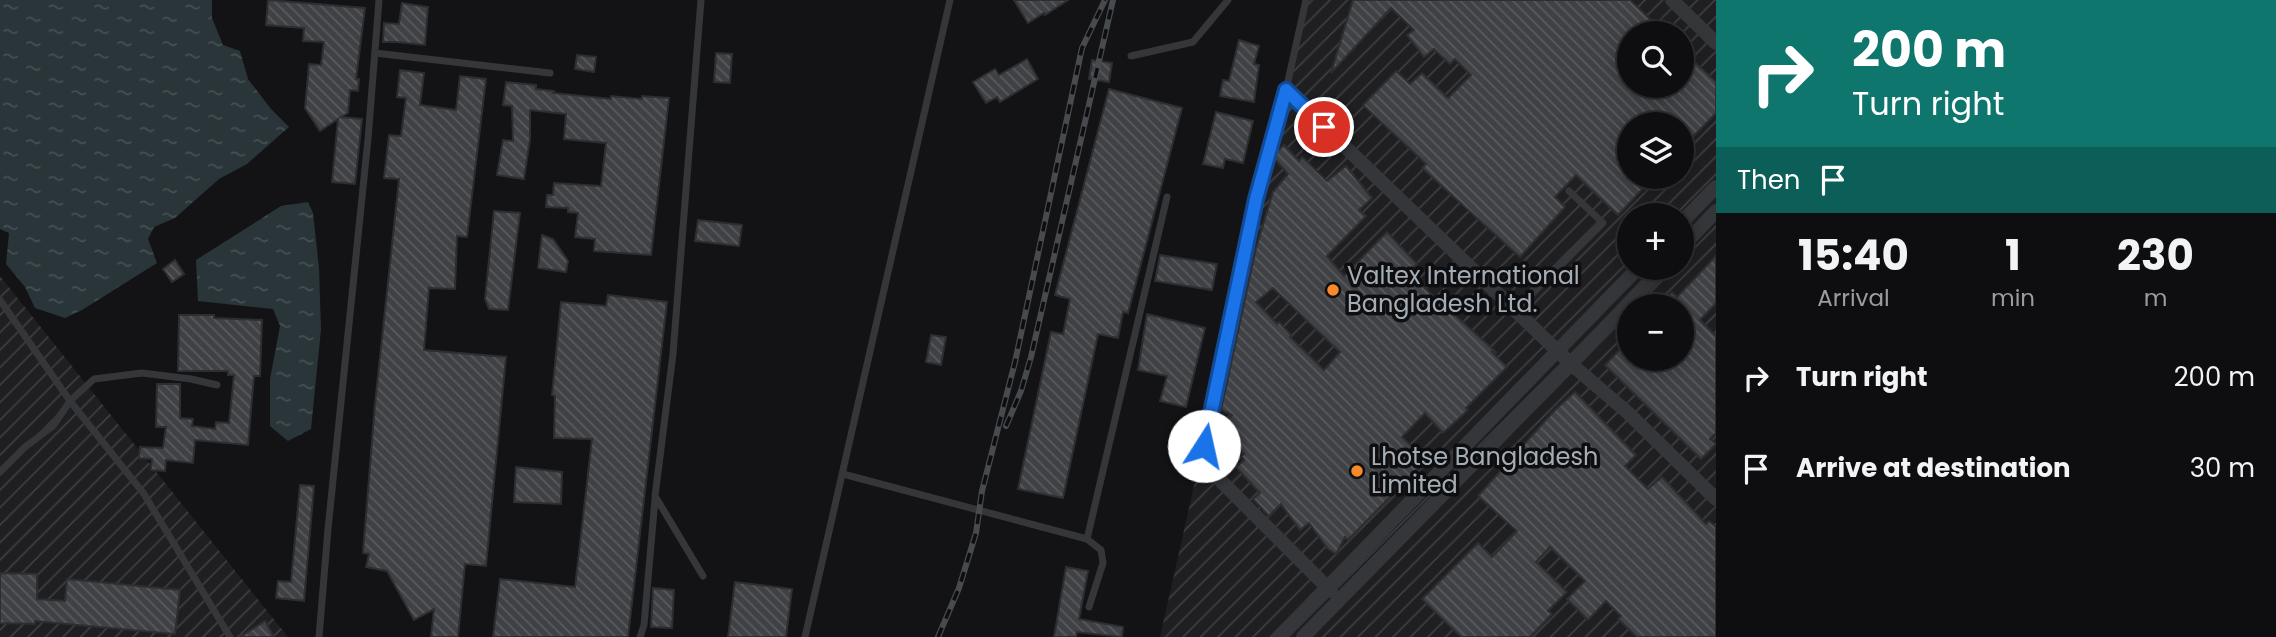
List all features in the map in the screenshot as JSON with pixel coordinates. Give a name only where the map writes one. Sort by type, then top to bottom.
[{"type":"street","points":[[1672,0],[1716,43]]},
{"type":"street","points":[[1286,90],[1558,351],[1628,412],[1716,499]]},
{"type":"street","points":[[1694,210],[1716,187]]},
{"type":"street","points":[[1256,199],[1204,446],[1214,474],[1339,600]]},
{"type":"street","points":[[1694,234],[1716,211]]},
{"type":"street","points":[[1279,637],[1626,280]]},
{"type":"street","points":[[1303,637],[1651,280]]},
{"type":"lane","points":[[320,637],[323,579],[368,139],[379,0]]},
{"type":"lane","points":[[640,637],[644,625],[655,496],[673,354],[702,0]]},
{"type":"lane","points":[[805,637],[950,0]]},
{"type":"lane","points":[[1130,56],[1193,42],[1228,0]]},
{"type":"lane","points":[[1256,199],[1286,90],[1306,0]]},
{"type":"lane","points":[[375,53],[550,73]]},
{"type":"lane","points":[[1517,310],[1603,223],[1569,191]]},
{"type":"lane","points":[[1087,539],[1167,197]]},
{"type":"lane","points":[[0,300],[70,401],[144,494],[230,637]]},
{"type":"lane","points":[[0,472],[25,447],[54,426],[70,401],[94,379],[142,373],[216,385]]},
{"type":"lane","points":[[843,474],[1087,539],[1101,550],[1103,563],[1089,607]]},
{"type":"lane","points":[[655,496],[703,576]]},
{"type":"shaded area","points":[[1303,0],[1716,0],[1716,637],[1160,637]]},
{"type":"shaded area","points":[[0,276],[288,637],[0,637]]},
{"type":"water","points":[[0,0],[212,0],[212,18],[223,45],[240,51],[248,79],[289,127],[247,164],[219,179],[175,218],[154,227],[148,239],[157,263],[65,318],[35,308],[25,287],[6,264],[9,233],[0,229]]},
{"type":"water","points":[[308,202],[313,213],[319,268],[321,329],[311,429],[288,441],[270,426],[270,379],[280,326],[273,309],[198,301],[196,260],[281,206]]},
{"type":"building","points":[[268,0],[365,8],[356,79],[359,79],[358,91],[350,90],[348,113],[341,117],[362,119],[355,184],[332,182],[338,119],[320,131],[305,108],[309,64],[321,65],[324,42],[303,41],[304,28],[266,25]]},
{"type":"building","points":[[1014,0],[1068,0],[1028,23]]},
{"type":"building","points":[[1353,0],[1630,0],[1652,21],[1617,21],[1617,98],[1694,98],[1694,61],[1716,82],[1716,113],[1694,136],[1694,112],[1617,112],[1617,189],[1643,189],[1629,203],[1617,203],[1617,214],[1576,175],[1555,197],[1565,207],[1520,257],[1422,168],[1426,164],[1363,105],[1396,71],[1410,84],[1422,73],[1448,98],[1471,75],[1455,59],[1450,64],[1434,49],[1424,57],[1407,35],[1414,30],[1391,8],[1331,73]]},
{"type":"building","points":[[402,3],[428,7],[425,45],[383,42],[384,23],[399,24]]},
{"type":"building","points":[[1239,40],[1259,46],[1254,64],[1259,65],[1254,102],[1220,96],[1223,80],[1229,81]]},
{"type":"building","points":[[716,53],[732,54],[730,83],[714,82]]},
{"type":"building","points":[[577,55],[596,57],[594,72],[575,69]]},
{"type":"building","points":[[1027,59],[1038,79],[1000,102],[997,97],[986,103],[973,82],[995,69],[999,75]]},
{"type":"building","points":[[1092,60],[1112,63],[1109,82],[1089,79]]},
{"type":"building","points":[[400,70],[424,73],[420,105],[456,110],[460,76],[486,79],[467,237],[457,236],[455,289],[429,288],[424,350],[506,357],[486,566],[465,564],[458,637],[431,637],[434,609],[414,620],[387,571],[366,567],[369,554],[363,553],[375,404],[399,179],[384,178],[389,135],[401,136],[406,98],[397,97]]},
{"type":"building","points":[[506,82],[536,85],[536,89],[554,91],[553,93],[611,99],[611,96],[669,98],[651,255],[594,251],[595,239],[575,237],[578,213],[568,212],[568,208],[546,207],[547,195],[553,195],[554,183],[601,186],[606,143],[564,139],[566,114],[530,110],[530,139],[524,179],[497,175],[503,140],[513,141],[512,106],[503,105]]},
{"type":"building","points":[[1109,89],[1182,108],[1128,313],[1123,312],[1118,338],[1098,334],[1063,498],[1018,489],[1051,332],[1063,334],[1070,299],[1055,295]]},
{"type":"building","points":[[1216,112],[1253,121],[1243,163],[1225,159],[1223,168],[1203,164]]},
{"type":"building","points":[[1284,145],[1299,161],[1302,157],[1327,181],[1346,166],[1372,198],[1359,210],[1366,216],[1327,256],[1344,276],[1387,232],[1417,264],[1408,273],[1497,353],[1491,351],[1507,367],[1443,433],[1425,413],[1402,437],[1426,460],[1348,540],[1345,537],[1336,554],[1328,549],[1309,523],[1300,530],[1281,504],[1269,516],[1253,499],[1260,493],[1236,467],[1244,460],[1241,456],[1244,454],[1219,427],[1232,415],[1221,410],[1256,248],[1273,192],[1288,174],[1274,158],[1275,153]],"holes":[[[1273,288],[1340,352],[1324,370],[1290,337],[1279,322],[1277,324],[1256,302]]]},
{"type":"building","points":[[494,211],[520,213],[508,310],[489,309],[485,299]]},
{"type":"building","points":[[698,220],[742,225],[739,246],[695,241]]},
{"type":"building","points":[[542,235],[553,239],[568,261],[566,272],[538,268]]},
{"type":"building","points":[[1160,255],[1217,264],[1212,290],[1155,281]]},
{"type":"building","points":[[1716,256],[1716,303],[1700,320],[1716,336],[1716,433],[1710,439],[1716,444],[1701,459],[1605,365],[1617,352],[1617,371],[1694,371],[1694,294],[1680,294]]},
{"type":"building","points":[[175,260],[184,274],[172,282],[163,269]]},
{"type":"building","points":[[608,295],[667,302],[628,637],[493,637],[500,579],[575,587],[592,439],[554,438],[555,396],[552,395],[561,302],[606,306]]},
{"type":"building","points":[[1147,314],[1205,328],[1186,407],[1160,401],[1167,376],[1138,370]]},
{"type":"building","points":[[179,315],[214,315],[214,318],[262,320],[260,376],[254,376],[248,445],[195,440],[193,463],[166,460],[165,471],[151,470],[152,459],[139,458],[140,447],[163,448],[166,427],[156,427],[157,384],[180,384],[180,418],[193,419],[192,426],[215,429],[216,422],[229,423],[234,375],[228,375],[228,371],[178,371]]},
{"type":"building","points":[[931,335],[946,337],[941,365],[926,362]]},
{"type":"building","points":[[1575,392],[1636,455],[1625,466],[1648,489],[1662,477],[1706,524],[1709,521],[1716,527],[1716,637],[1637,637],[1618,619],[1621,616],[1606,601],[1588,620],[1567,599],[1585,581],[1550,547],[1536,562],[1567,592],[1548,611],[1552,614],[1530,637],[1461,637],[1422,599],[1478,543],[1492,557],[1517,531],[1478,496],[1555,410]]},
{"type":"building","points":[[516,467],[562,472],[561,504],[514,502]]},
{"type":"building","points":[[300,485],[314,486],[304,601],[276,598],[278,581],[291,582]]},
{"type":"building","points":[[1066,567],[1088,571],[1079,619],[1123,627],[1122,637],[1077,632],[1076,637],[1054,637]]},
{"type":"building","points":[[0,573],[37,574],[37,599],[65,601],[67,579],[180,590],[175,634],[35,621],[35,624],[0,623]]},
{"type":"building","points":[[735,582],[792,589],[786,637],[728,637]]},
{"type":"building","points":[[653,588],[674,590],[672,628],[651,627]]},
{"type":"building","points":[[265,621],[274,637],[240,637]]},
{"type":"railway","points":[[938,637],[959,588],[976,533],[982,491],[1015,362],[1082,48],[1105,0]]},
{"type":"railway","points":[[1006,426],[1021,391],[1031,357],[1113,0]]},
{"type":"place","name":"Valtex International Bangladesh Ltd.","points":[[1333,290]]},
{"type":"place","name":"Lhotse Bangladesh Limited","points":[[1357,471]]},
{"type":"route","points":[[1204,446],[1256,199],[1286,90],[1324,127]]}]
